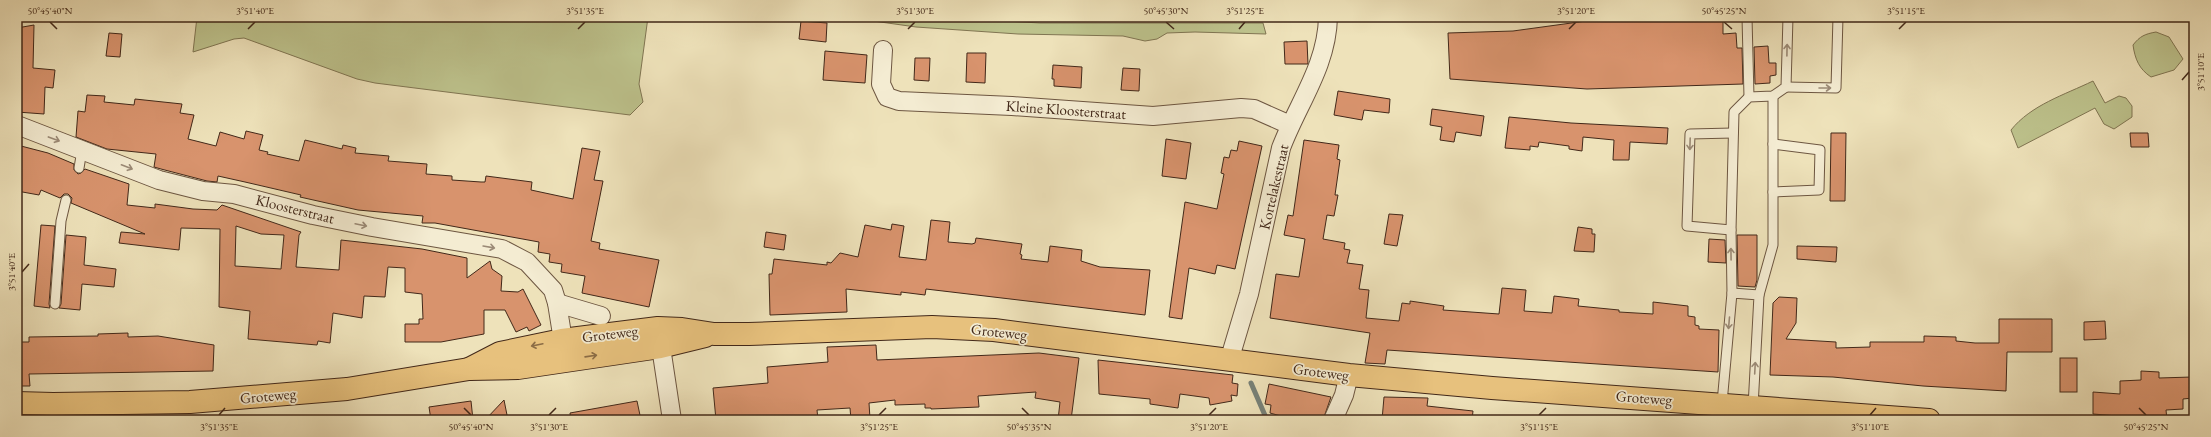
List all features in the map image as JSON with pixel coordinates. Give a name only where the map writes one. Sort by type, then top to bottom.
[{"type":"main road","name":"Groteweg","points":[[17,402],[134,403],[245,399],[347,389],[469,369],[518,368],[564,350],[659,338],[714,334],[932,327],[994,330],[1229,361],[1349,375],[1492,388],[1722,404],[1753,407],[1778,414],[1928,420]]},
{"type":"street","name":"Kortelakestraat","points":[[1229,361],[1249,294],[1282,148],[1290,125],[1321,61],[1326,46],[1328,17]]},
{"type":"street","name":"Kleine Kloosterstraat","points":[[883,50],[881,84],[887,97],[899,101],[1026,107],[1153,116],[1241,108],[1254,109],[1290,125]]},
{"type":"street","name":"Kloosterstraat","points":[[17,126],[159,180],[203,191],[234,194],[372,227],[502,249],[526,262],[553,290],[557,303],[564,350]]},
{"type":"street","points":[[557,303],[601,316]]},
{"type":"street","points":[[659,338],[672,420]]},
{"type":"street","points":[[1333,420],[1344,395],[1349,375]]},
{"type":"lane","points":[[1747,17],[1749,97]]},
{"type":"lane","points":[[1786,88],[1788,17]]},
{"type":"lane","points":[[1722,404],[1732,292],[1731,230],[1734,112],[1749,97],[1773,96],[1786,88],[1836,88],[1838,17]]},
{"type":"lane","points":[[1753,407],[1759,295],[1773,245],[1773,96]]},
{"type":"lane","points":[[1731,230],[1687,226],[1690,134],[1733,133]]},
{"type":"lane","points":[[1773,144],[1820,150],[1820,190],[1773,192]]},
{"type":"lane","points":[[79,168],[82,150]]},
{"type":"lane","points":[[55,304],[61,221],[66,200]]},
{"type":"lane","points":[[1732,292],[1759,295]]},
{"type":"green space","points":[[197,17],[648,17],[639,84],[643,102],[630,115],[375,83],[357,79],[244,38],[234,39],[193,52]]},
{"type":"green space","points":[[845,17],[936,17],[1040,23],[1263,23],[1266,34],[1195,32],[1167,33],[1157,39],[1145,41],[1123,36],[1018,34],[916,27]]},
{"type":"green space","points":[[2156,32],[2169,37],[2183,59],[2174,70],[2151,77],[2143,71],[2138,63],[2133,45],[2143,36]]},
{"type":"green space","points":[[2093,81],[2105,103],[2119,96],[2126,98],[2132,106],[2132,117],[2114,129],[2104,124],[2095,108],[2018,148],[2011,130],[2019,121],[2049,101]]},
{"type":"building","points":[[1586,17],[1723,17],[1723,34],[1736,33],[1737,48],[1742,48],[1743,84],[1587,89],[1450,79],[1448,33],[1513,31],[1586,21]]},
{"type":"building","points":[[801,21],[827,23],[826,42],[799,39]]},
{"type":"building","points":[[34,25],[33,68],[55,70],[53,88],[45,87],[44,114],[17,112],[17,28]]},
{"type":"building","points":[[109,33],[122,34],[120,57],[106,56]]},
{"type":"building","points":[[1307,41],[1308,64],[1285,64],[1284,42]]},
{"type":"building","points":[[1768,46],[1769,63],[1776,63],[1776,75],[1770,76],[1770,83],[1755,84],[1754,47]]},
{"type":"building","points":[[825,51],[867,55],[865,83],[823,80]]},
{"type":"building","points":[[967,53],[986,53],[985,83],[966,82]]},
{"type":"building","points":[[915,58],[930,58],[929,81],[914,80]]},
{"type":"building","points":[[1053,65],[1082,67],[1081,88],[1054,86],[1054,79],[1052,79]]},
{"type":"building","points":[[1123,68],[1140,69],[1139,91],[1121,90]]},
{"type":"building","points":[[1338,91],[1390,99],[1389,113],[1364,110],[1362,120],[1334,115]]},
{"type":"building","points":[[87,95],[105,96],[104,102],[134,105],[135,99],[182,104],[180,113],[194,115],[188,139],[216,146],[220,132],[244,139],[246,131],[263,135],[259,150],[268,152],[267,154],[299,161],[305,140],[342,149],[343,145],[356,148],[355,153],[389,156],[388,161],[427,164],[426,174],[452,176],[452,180],[485,182],[486,176],[532,182],[531,190],[573,199],[582,148],[600,151],[594,180],[603,181],[591,241],[600,243],[599,249],[659,260],[649,307],[582,293],[585,276],[561,272],[562,264],[549,262],[550,254],[538,252],[539,242],[435,223],[422,223],[423,216],[358,210],[218,176],[217,182],[207,181],[154,167],[156,154],[107,149],[76,137],[78,111],[85,112]]},
{"type":"building","points":[[1432,109],[1484,116],[1481,136],[1456,132],[1454,142],[1440,140],[1442,127],[1430,125]]},
{"type":"building","points":[[1509,117],[1571,123],[1668,128],[1667,144],[1630,142],[1629,160],[1613,160],[1614,140],[1583,137],[1582,151],[1569,149],[1569,146],[1539,142],[1538,147],[1530,146],[1530,150],[1505,148]]},
{"type":"building","points":[[1831,133],[1846,133],[1845,201],[1830,201]]},
{"type":"building","points":[[2130,133],[2148,133],[2149,147],[2131,147]]},
{"type":"building","points":[[1166,139],[1191,143],[1186,179],[1162,176]]},
{"type":"building","points":[[1304,140],[1339,145],[1337,159],[1340,160],[1335,195],[1338,195],[1334,216],[1327,215],[1323,239],[1345,243],[1344,249],[1350,250],[1347,263],[1363,265],[1359,289],[1369,290],[1366,318],[1399,321],[1402,303],[1410,304],[1410,301],[1444,306],[1443,310],[1499,314],[1502,288],[1526,290],[1524,311],[1552,313],[1554,296],[1579,299],[1578,306],[1619,310],[1619,312],[1653,314],[1653,302],[1688,306],[1688,316],[1695,317],[1695,325],[1699,326],[1699,329],[1719,330],[1718,372],[1387,350],[1385,364],[1365,363],[1370,333],[1270,318],[1276,274],[1299,277],[1305,239],[1284,235],[1288,215],[1293,216]]},
{"type":"building","points":[[1239,141],[1262,146],[1235,269],[1217,265],[1215,274],[1189,268],[1182,319],[1169,317],[1185,202],[1217,209],[1224,174],[1221,173],[1224,157],[1229,158],[1231,150],[1237,151]]},
{"type":"building","points":[[21,146],[48,153],[74,164],[74,170],[78,174],[85,169],[129,184],[127,205],[155,208],[155,204],[193,209],[217,210],[222,205],[301,232],[299,235],[296,267],[339,270],[341,240],[422,249],[467,258],[467,278],[490,261],[492,269],[502,276],[501,291],[518,292],[523,289],[541,325],[529,331],[527,327],[516,332],[505,310],[484,310],[484,334],[441,342],[405,342],[405,324],[419,324],[419,319],[423,319],[422,294],[405,292],[405,268],[388,267],[385,297],[364,296],[362,318],[333,313],[330,343],[318,341],[317,345],[248,339],[250,311],[219,307],[220,229],[181,228],[179,250],[119,243],[121,232],[145,234],[71,203],[72,198],[68,194],[64,194],[60,198],[41,190],[39,195],[17,191],[17,165]],"holes":[[[236,226],[261,234],[284,235],[281,269],[235,266]]]},
{"type":"building","points":[[1389,214],[1403,215],[1397,246],[1384,244]]},
{"type":"building","points":[[931,220],[950,222],[948,242],[972,244],[975,243],[976,238],[1022,244],[1020,254],[1022,255],[1021,259],[1048,262],[1050,246],[1082,250],[1081,261],[1100,267],[1150,270],[1145,315],[926,289],[925,295],[901,292],[901,295],[846,289],[847,312],[770,315],[769,274],[772,274],[774,259],[827,265],[827,262],[831,263],[840,253],[858,257],[865,225],[891,230],[892,224],[904,226],[899,257],[926,260]]},
{"type":"building","points":[[41,225],[55,226],[49,304],[50,308],[34,306]]},
{"type":"building","points":[[1578,227],[1592,229],[1592,234],[1595,234],[1594,252],[1574,251]]},
{"type":"building","points":[[766,232],[786,235],[784,250],[764,247]]},
{"type":"building","points":[[66,235],[86,237],[84,265],[116,269],[114,287],[82,284],[80,310],[59,308],[61,304]]},
{"type":"building","points":[[1737,235],[1757,235],[1757,280],[1755,287],[1738,286]]},
{"type":"building","points":[[1709,239],[1725,240],[1726,263],[1708,262]]},
{"type":"building","points":[[1797,246],[1837,247],[1836,262],[1797,259]]},
{"type":"building","points":[[1779,297],[1797,298],[1796,323],[1786,339],[1836,342],[1836,348],[1870,347],[1870,342],[1924,342],[1924,336],[1956,337],[1956,341],[1975,343],[1999,343],[1999,319],[2052,319],[2052,352],[2007,352],[2006,391],[1923,386],[1833,377],[1770,375],[1773,303]]},
{"type":"building","points":[[2105,321],[2106,339],[2084,340],[2084,322]]},
{"type":"building","points":[[128,333],[128,337],[158,336],[214,345],[213,371],[29,374],[30,386],[17,386],[17,342],[29,342],[29,337],[98,336],[98,334]]},
{"type":"building","points":[[876,345],[877,360],[1039,353],[1079,358],[1071,420],[1058,420],[1060,402],[1035,398],[1036,392],[978,396],[979,407],[931,409],[925,408],[925,404],[895,405],[895,400],[869,403],[870,419],[851,420],[850,408],[817,410],[818,420],[716,420],[713,388],[768,383],[767,367],[828,362],[827,347]]},
{"type":"building","points":[[2060,358],[2077,358],[2077,392],[2060,392]]},
{"type":"building","points":[[1098,360],[1233,375],[1232,383],[1238,384],[1237,396],[1231,395],[1232,401],[1210,405],[1209,398],[1180,394],[1178,408],[1150,404],[1150,399],[1099,394]]},
{"type":"building","points":[[2141,371],[2159,372],[2159,378],[2192,377],[2193,398],[2183,399],[2183,409],[2166,410],[2167,420],[2093,414],[2093,392],[2120,394],[2120,381],[2141,380]]},
{"type":"building","points":[[1269,384],[1331,397],[1323,420],[1295,420],[1270,413],[1271,405],[1265,404]]},
{"type":"building","points":[[1384,397],[1428,398],[1427,406],[1473,411],[1472,420],[1382,420]]},
{"type":"building","points":[[504,400],[508,420],[485,420]]},
{"type":"building","points":[[471,401],[473,420],[431,420],[429,407]]},
{"type":"building","points":[[637,401],[641,420],[571,420],[570,413]]},
{"type":"waterway","points":[[1251,383],[1267,420]]}]
